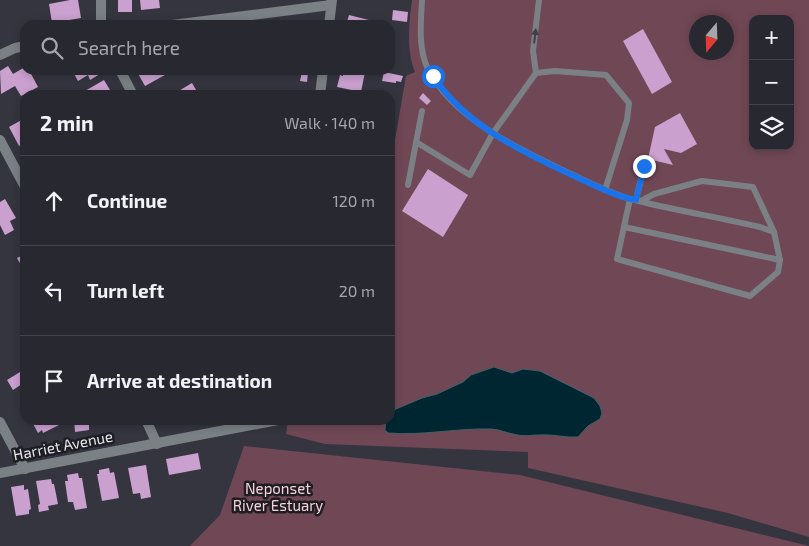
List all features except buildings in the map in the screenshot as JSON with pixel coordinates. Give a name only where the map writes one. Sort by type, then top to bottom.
[{"type":"street","points":[[101,0],[101,20]]},
{"type":"street","points":[[207,20],[332,2],[330,20]]},
{"type":"street","points":[[0,55],[20,47]]},
{"type":"street","points":[[123,75],[130,90]]},
{"type":"street","points":[[321,90],[322,75]]},
{"type":"street","points":[[0,140],[20,178]]},
{"type":"street","points":[[0,422],[25,468]]},
{"type":"street","points":[[148,425],[157,444]]},
{"type":"street","name":"Harriet Avenue","points":[[0,473],[253,425]]},
{"type":"lane","points":[[422,0],[421,40],[428,68],[438,84],[452,100],[493,133],[525,152],[605,190],[635,200],[760,227],[774,232]]},
{"type":"lane","points":[[416,142],[470,175],[493,133],[536,73],[534,51],[539,0]]},
{"type":"lane","points":[[536,73],[555,72],[606,75],[629,103],[627,120],[605,190]]},
{"type":"lane","points":[[408,185],[422,111]]},
{"type":"lane","points":[[635,200],[702,181],[753,186],[774,232],[780,260],[778,272],[750,296],[617,260],[624,226],[635,200],[644,166]]},
{"type":"lane","points":[[624,226],[780,260]]},
{"type":"green space","points":[[412,0],[809,0],[809,537],[728,513],[528,468],[528,452],[325,444],[286,434],[287,425],[395,425],[395,140],[406,76],[415,72],[409,46]]},
{"type":"green space","name":"Neponset River Estuary","points":[[244,446],[520,475],[809,546],[190,546],[220,515]]},
{"type":"water","points":[[494,367],[512,373],[523,369],[540,371],[594,398],[600,406],[602,413],[600,419],[588,426],[578,437],[521,435],[491,429],[401,434],[388,433],[385,430],[386,425],[395,425],[396,409],[437,394],[463,382],[471,375]]},
{"type":"route","points":[[433,76],[460,108],[503,140],[592,184],[636,200],[644,166]]}]
